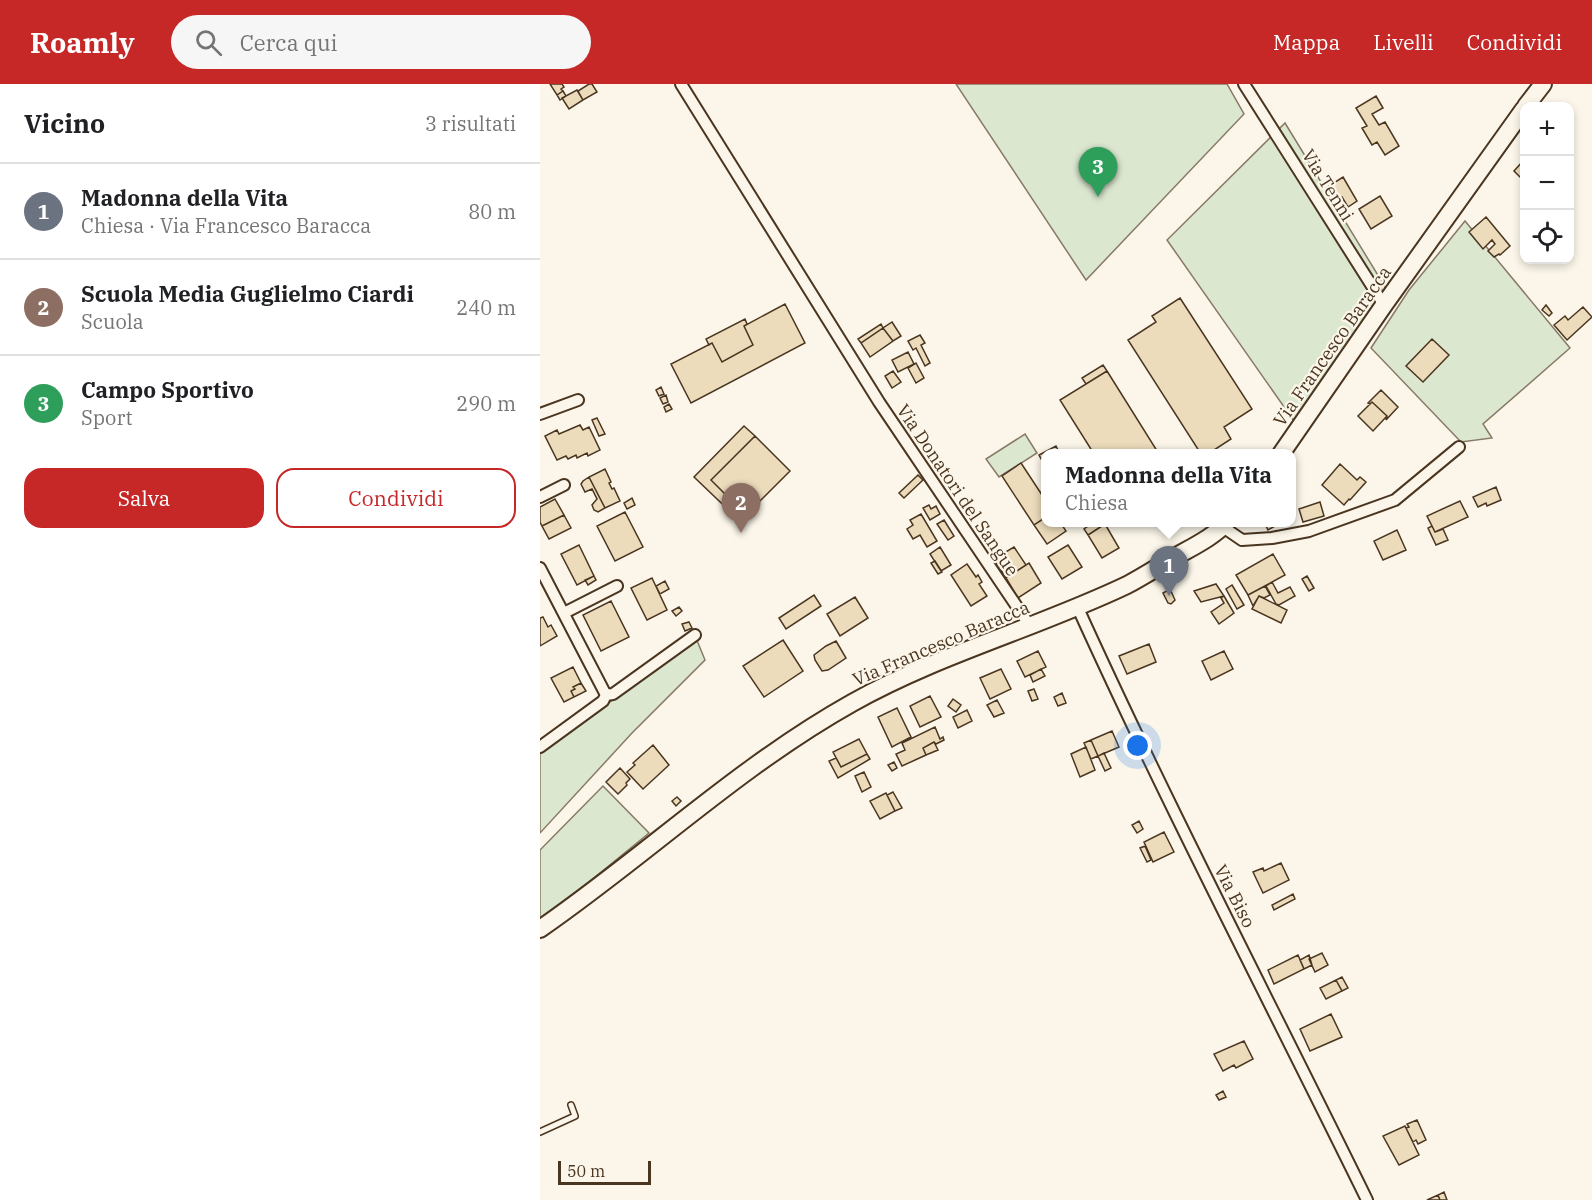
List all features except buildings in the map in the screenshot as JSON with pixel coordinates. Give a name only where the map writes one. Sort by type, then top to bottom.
[{"type":"street","name":"Via Donatori del Sangue","points":[[681,84],[879,402],[1030,626]]},
{"type":"street","name":"Via Tenni","points":[[1244,84],[1384,305]]},
{"type":"street","name":"Via Francesco Baracca","points":[[1530,102],[1543,84]]},
{"type":"street","name":"Via Francesco Baracca","points":[[1284,449],[1520,115]]},
{"type":"street","points":[[540,414],[578,400]]},
{"type":"street","points":[[1227,527],[1242,540],[1272,538],[1308,531],[1395,500],[1459,447]]},
{"type":"street","points":[[540,497],[564,485]]},
{"type":"street","name":"Via Francesco Baracca","points":[[540,929],[728,784],[819,722],[881,687],[910,674],[1128,584],[1222,527]]},
{"type":"street","points":[[540,568],[606,695]]},
{"type":"street","points":[[564,613],[617,586]]},
{"type":"street","name":"Via Biso","points":[[1077,606],[1157,777],[1367,1200]]},
{"type":"street","points":[[606,695],[613,694],[695,635]]},
{"type":"street","points":[[540,747],[603,701],[606,695]]},
{"type":"lane","points":[[540,1132],[575,1116],[571,1105]]},
{"type":"green space","points":[[956,84],[1227,84],[1244,114],[1086,280]]},
{"type":"green space","points":[[1285,123],[1387,290],[1296,424],[1167,240]]},
{"type":"green space","points":[[1465,221],[1570,348],[1483,424],[1492,438],[1461,442],[1371,348],[1409,290]]},
{"type":"green space","points":[[1025,434],[1037,453],[999,477],[986,459]]},
{"type":"green space","points":[[696,638],[705,660],[632,733],[540,833],[540,754]]},
{"type":"green space","points":[[603,786],[649,833],[540,922],[540,850]]},
{"type":"place","name":"Campo Sportivo","points":[[1098,197]]},
{"type":"place","name":"Scuola Media Guglielmo Ciardi","points":[[741,533]]},
{"type":"place","name":"Madonna della Vita","points":[[1169,596]]}]
